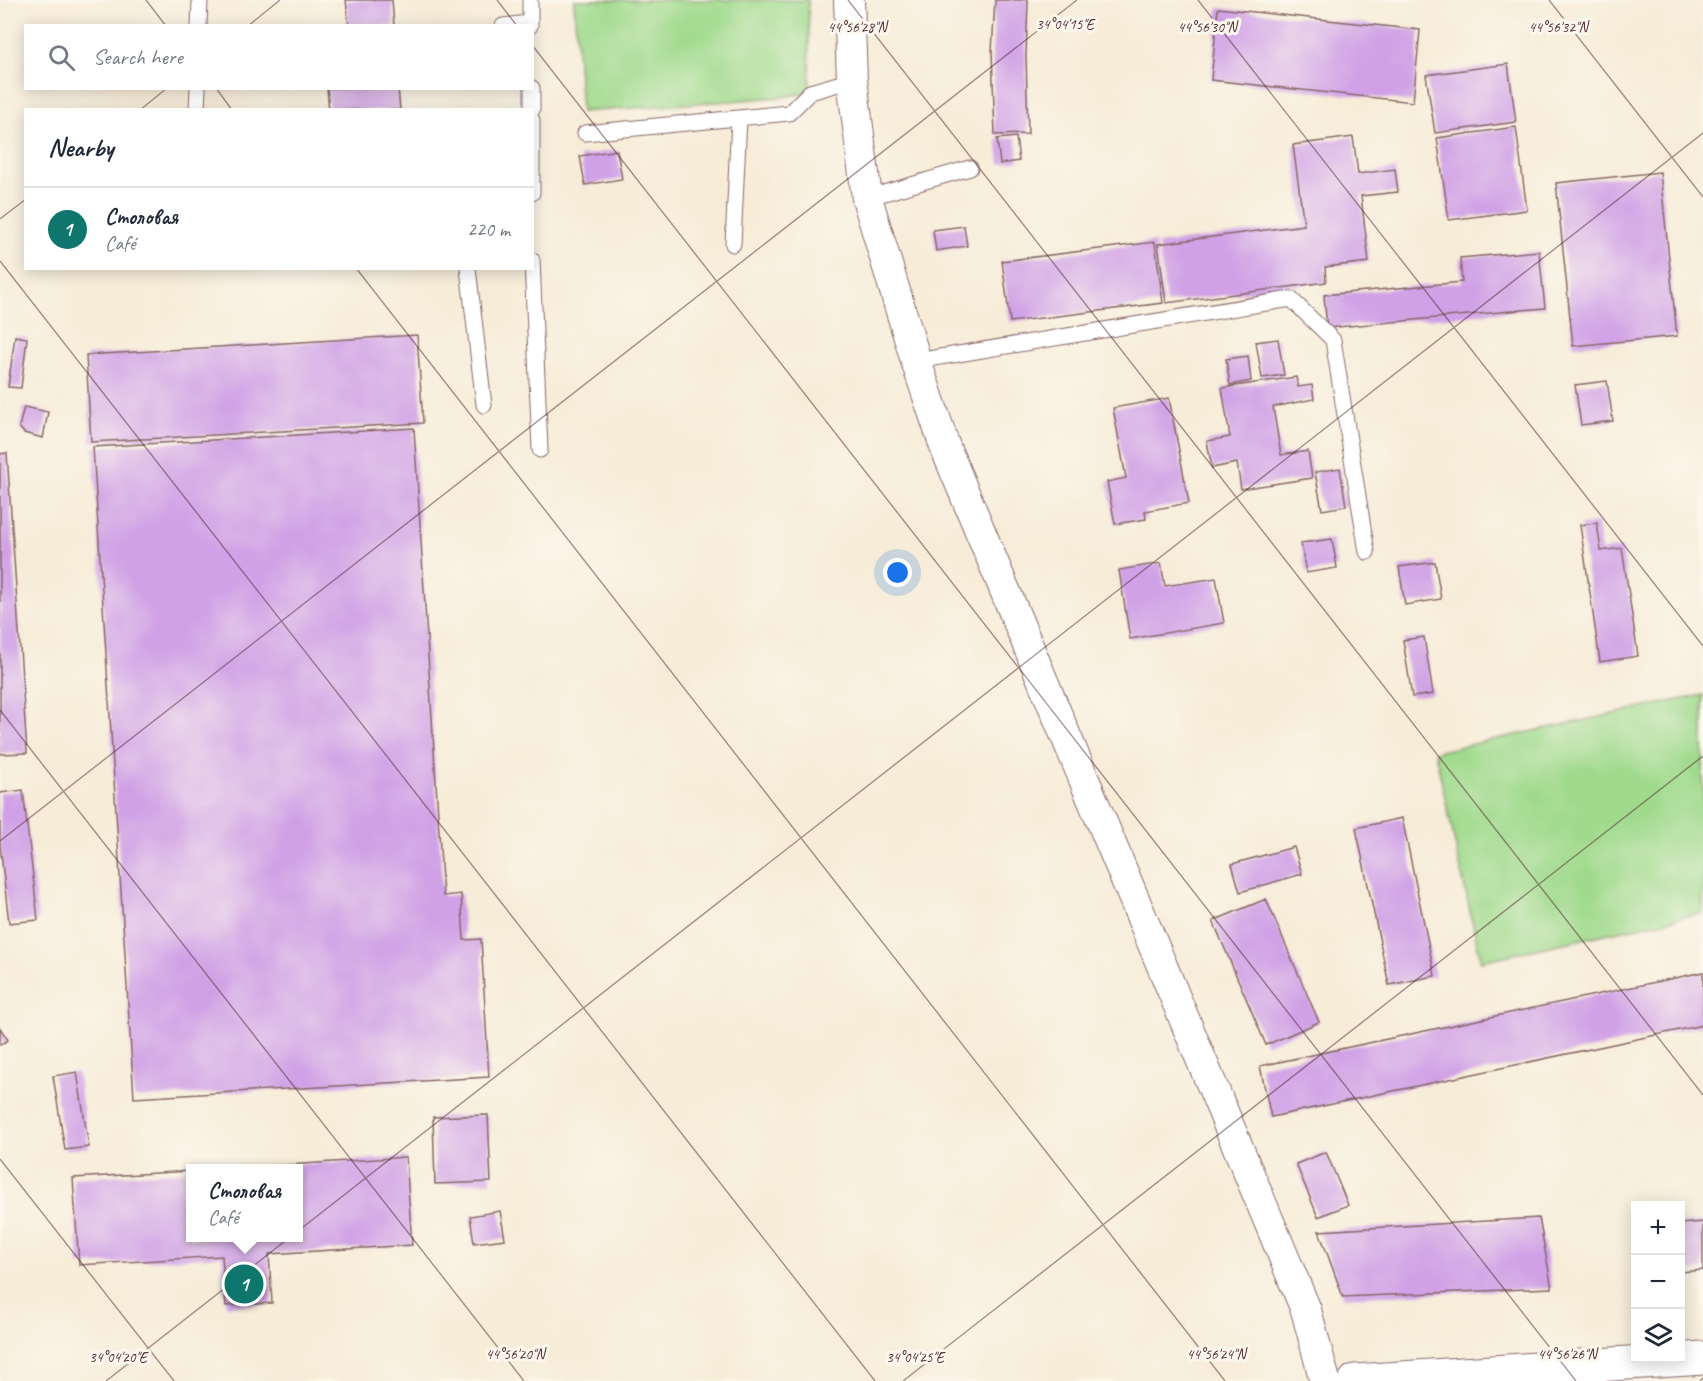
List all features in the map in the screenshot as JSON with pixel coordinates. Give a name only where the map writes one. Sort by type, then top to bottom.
[{"type":"main road","points":[[1355,1381],[1703,1358]]},
{"type":"street","points":[[849,0],[852,80],[867,198],[916,361],[945,447],[1306,1310],[1325,1381]]},
{"type":"lane","points":[[199,24],[200,0]]},
{"type":"lane","points":[[530,0],[530,24]]},
{"type":"lane","points":[[585,133],[789,113],[810,92],[852,80]]},
{"type":"lane","points":[[197,108],[198,90]]},
{"type":"lane","points":[[531,90],[532,108]]},
{"type":"lane","points":[[733,244],[739,118]]},
{"type":"lane","points":[[867,198],[970,168]]},
{"type":"lane","points":[[468,270],[484,405]]},
{"type":"lane","points":[[532,270],[540,450]]},
{"type":"lane","points":[[916,361],[1291,299],[1333,340],[1367,552]]},
{"type":"green space","points":[[574,0],[808,0],[810,92],[782,97],[581,112]]},
{"type":"green space","points":[[1703,695],[1703,913],[1481,961],[1435,752]]},
{"type":"building","points":[[346,0],[392,0],[394,24],[349,24]]},
{"type":"building","points":[[995,0],[1028,0],[1026,55],[1028,134],[995,135],[992,52]]},
{"type":"building","points":[[1218,8],[1420,30],[1413,102],[1211,80]]},
{"type":"building","points":[[1508,64],[1516,122],[1435,133],[1426,75]]},
{"type":"building","points":[[327,90],[398,90],[400,108],[329,108]]},
{"type":"building","points":[[1516,127],[1527,210],[1449,220],[1437,138]]},
{"type":"building","points":[[1016,137],[1019,161],[1000,164],[997,139]]},
{"type":"building","points":[[1353,137],[1358,174],[1395,169],[1398,192],[1361,196],[1369,262],[1325,267],[1326,282],[1166,303],[1158,244],[1304,225],[1293,145]]},
{"type":"building","points":[[617,150],[622,179],[585,185],[580,156]]},
{"type":"building","points":[[1660,172],[1677,336],[1573,346],[1556,183]]},
{"type":"building","points":[[964,226],[967,246],[936,251],[933,230]]},
{"type":"building","points":[[1155,242],[1163,303],[1010,322],[1002,261]]},
{"type":"building","points":[[1539,251],[1545,308],[1327,328],[1324,295],[1462,282],[1460,258]]},
{"type":"building","points":[[417,335],[423,423],[91,442],[86,355]]},
{"type":"building","points":[[15,336],[27,338],[21,388],[8,387]]},
{"type":"building","points":[[1278,339],[1284,375],[1262,378],[1256,342]]},
{"type":"building","points":[[1248,356],[1251,381],[1230,385],[1226,359]]},
{"type":"building","points":[[1296,377],[1298,387],[1312,385],[1314,399],[1273,407],[1281,455],[1308,451],[1312,478],[1241,489],[1237,463],[1212,468],[1207,441],[1230,437],[1222,388]]},
{"type":"building","points":[[1607,381],[1613,421],[1581,425],[1575,385]]},
{"type":"building","points":[[1169,398],[1189,503],[1145,511],[1146,519],[1115,524],[1107,482],[1126,478],[1113,408]]},
{"type":"building","points":[[24,407],[48,412],[43,438],[24,433],[19,427]]},
{"type":"building","points":[[414,428],[443,896],[461,894],[464,940],[481,939],[489,1077],[134,1098],[93,447]]},
{"type":"building","points":[[7,453],[27,753],[0,754],[0,454]]},
{"type":"building","points":[[1340,468],[1346,506],[1322,510],[1315,472]]},
{"type":"building","points":[[1597,523],[1601,551],[1622,548],[1638,656],[1600,662],[1580,525]]},
{"type":"building","points":[[1332,539],[1337,568],[1306,573],[1301,543]]},
{"type":"building","points":[[1435,562],[1441,599],[1405,605],[1399,567]]},
{"type":"building","points":[[1161,563],[1165,586],[1216,578],[1224,623],[1130,639],[1119,570]]},
{"type":"building","points":[[1424,637],[1433,694],[1412,697],[1403,640]]},
{"type":"building","points":[[23,790],[38,920],[9,923],[0,845],[0,793]]},
{"type":"building","points":[[1402,818],[1435,976],[1389,985],[1356,828]]},
{"type":"building","points":[[1294,847],[1302,874],[1240,892],[1232,864]]},
{"type":"building","points":[[1266,899],[1319,1022],[1266,1045],[1213,921]]},
{"type":"building","points":[[1703,972],[1703,1025],[1271,1117],[1260,1066]]},
{"type":"building","points":[[0,1028],[8,1040],[0,1045]]},
{"type":"building","points":[[77,1072],[89,1147],[65,1150],[53,1076]]},
{"type":"building","points":[[488,1115],[491,1182],[435,1184],[433,1117]]},
{"type":"building","points":[[1326,1152],[1348,1205],[1318,1217],[1296,1164]]},
{"type":"building","points":[[406,1157],[412,1245],[269,1254],[272,1303],[226,1306],[222,1256],[79,1265],[73,1178],[186,1171],[186,1242],[303,1242],[303,1164]]},
{"type":"building","points":[[500,1211],[505,1239],[474,1243],[470,1216]]},
{"type":"building","points":[[1539,1218],[1552,1288],[1343,1297],[1319,1231]]},
{"type":"building","points":[[1703,1222],[1703,1270],[1685,1272],[1685,1224]]},
{"type":"place","name":"Столовая","points":[[244,1284]]}]
